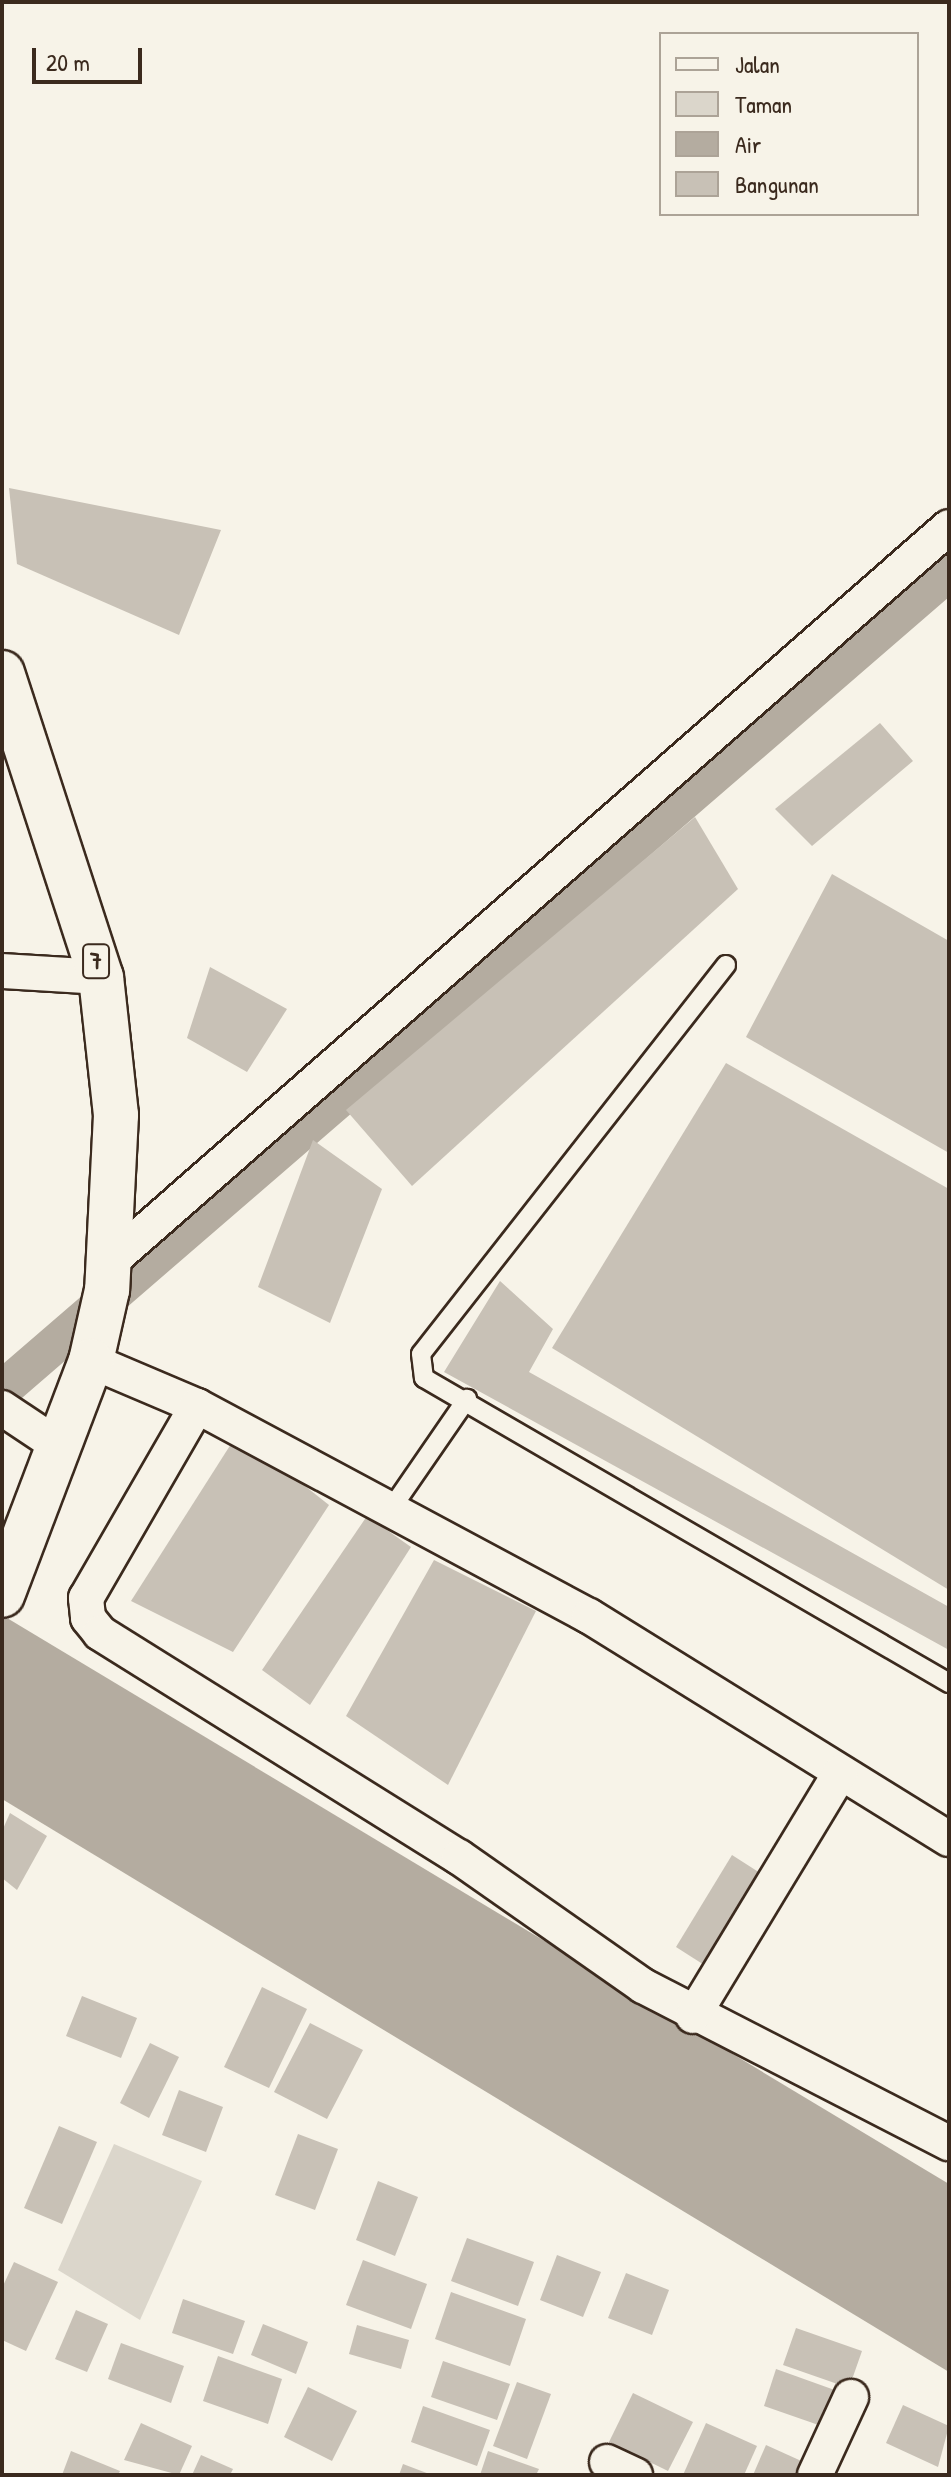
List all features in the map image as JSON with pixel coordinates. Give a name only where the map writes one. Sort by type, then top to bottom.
[{"type":"highway","name":"7","points":[[2,673],[101,977],[116,1115],[110,1262],[92,1357],[62,1448],[6,1585]]},
{"type":"street","points":[[110,1262],[949,527]]},
{"type":"street","points":[[2,971],[101,977]]},
{"type":"street","points":[[92,1357],[197,1406],[589,1616],[949,1839]]},
{"type":"street","points":[[197,1406],[86,1598],[88,1618],[100,1633],[459,1857],[693,2016],[949,2143]]},
{"type":"street","points":[[2,1408],[62,1448]]},
{"type":"street","points":[[693,2016],[840,1773]]},
{"type":"street","points":[[815,2475],[851,2397]]},
{"type":"lane","points":[[726,965],[421,1354],[424,1378],[467,1399],[949,1683]]},
{"type":"lane","points":[[391,1509],[467,1399]]},
{"type":"green space","points":[[114,2144],[202,2181],[140,2320],[58,2270]]},
{"type":"water","points":[[2,1615],[949,2184],[949,2372],[2,1799]]},
{"type":"building","points":[[9,488],[221,530],[179,635],[17,564]]},
{"type":"building","points":[[880,723],[913,761],[812,846],[775,809]]},
{"type":"building","points":[[695,817],[738,889],[412,1186],[346,1110]]},
{"type":"building","points":[[832,874],[949,941],[949,1153],[746,1037]]},
{"type":"building","points":[[210,967],[287,1009],[247,1072],[187,1038]]},
{"type":"building","points":[[726,1063],[949,1189],[949,1590],[552,1348]]},
{"type":"building","points":[[313,1140],[382,1189],[330,1323],[258,1287]]},
{"type":"building","points":[[500,1281],[553,1329],[529,1372],[949,1607],[949,1650],[444,1372]]},
{"type":"building","points":[[238,1433],[329,1505],[233,1652],[131,1601]]},
{"type":"building","points":[[367,1516],[411,1547],[310,1705],[262,1670]]},
{"type":"building","points":[[434,1560],[536,1611],[448,1785],[346,1716]]},
{"type":"building","points":[[10,1813],[47,1836],[17,1890],[2,1878],[2,1831]]},
{"type":"building","points":[[732,1855],[768,1878],[712,1970],[676,1947]]},
{"type":"building","points":[[262,1987],[307,2009],[269,2088],[224,2067]]},
{"type":"building","points":[[82,1996],[137,2018],[121,2058],[66,2036]]},
{"type":"building","points":[[310,2023],[363,2050],[327,2119],[274,2092]]},
{"type":"building","points":[[150,2043],[179,2057],[149,2118],[120,2103]]},
{"type":"building","points":[[179,2090],[223,2107],[206,2152],[162,2135]]},
{"type":"building","points":[[59,2126],[97,2142],[62,2224],[24,2208]]},
{"type":"building","points":[[298,2134],[338,2149],[315,2210],[275,2195]]},
{"type":"building","points":[[378,2181],[418,2197],[395,2256],[356,2240]]},
{"type":"building","points":[[467,2238],[534,2262],[518,2306],[451,2281]]},
{"type":"building","points":[[557,2255],[601,2272],[583,2317],[540,2300]]},
{"type":"building","points":[[363,2260],[427,2284],[411,2329],[346,2305]]},
{"type":"building","points":[[14,2262],[58,2282],[26,2351],[2,2340],[2,2288]]},
{"type":"building","points":[[626,2273],[669,2290],[652,2335],[608,2318]]},
{"type":"building","points":[[451,2292],[526,2319],[510,2366],[435,2339]]},
{"type":"building","points":[[183,2299],[245,2321],[233,2354],[172,2333]]},
{"type":"building","points":[[76,2310],[108,2324],[87,2372],[55,2359]]},
{"type":"building","points":[[263,2324],[308,2342],[296,2374],[251,2355]]},
{"type":"building","points":[[357,2325],[409,2340],[401,2369],[349,2354]]},
{"type":"building","points":[[796,2328],[862,2351],[849,2388],[783,2365]]},
{"type":"building","points":[[121,2343],[184,2366],[171,2403],[108,2379]]},
{"type":"building","points":[[218,2356],[282,2379],[268,2424],[203,2401]]},
{"type":"building","points":[[443,2361],[510,2384],[497,2420],[431,2397]]},
{"type":"building","points":[[776,2369],[843,2393],[830,2429],[764,2406]]},
{"type":"building","points":[[517,2382],[551,2394],[527,2459],[493,2446]]},
{"type":"building","points":[[308,2387],[357,2411],[332,2461],[284,2437]]},
{"type":"building","points":[[633,2393],[693,2422],[668,2471],[609,2442]]},
{"type":"building","points":[[903,2405],[949,2426],[938,2467],[886,2443]]},
{"type":"building","points":[[423,2406],[490,2430],[477,2466],[411,2442]]},
{"type":"building","points":[[141,2423],[192,2446],[179,2475],[124,2460]]},
{"type":"building","points":[[706,2423],[757,2446],[744,2475],[683,2475]]},
{"type":"building","points":[[766,2445],[808,2464],[803,2475],[753,2475]]},
{"type":"building","points":[[71,2451],[120,2471],[118,2475],[62,2475]]},
{"type":"building","points":[[488,2451],[539,2469],[536,2475],[480,2475]]},
{"type":"building","points":[[201,2455],[233,2469],[230,2475],[192,2475]]},
{"type":"building","points":[[403,2464],[432,2475],[399,2475]]},
{"type":"waterway","points":[[2,1390],[949,572]]}]
